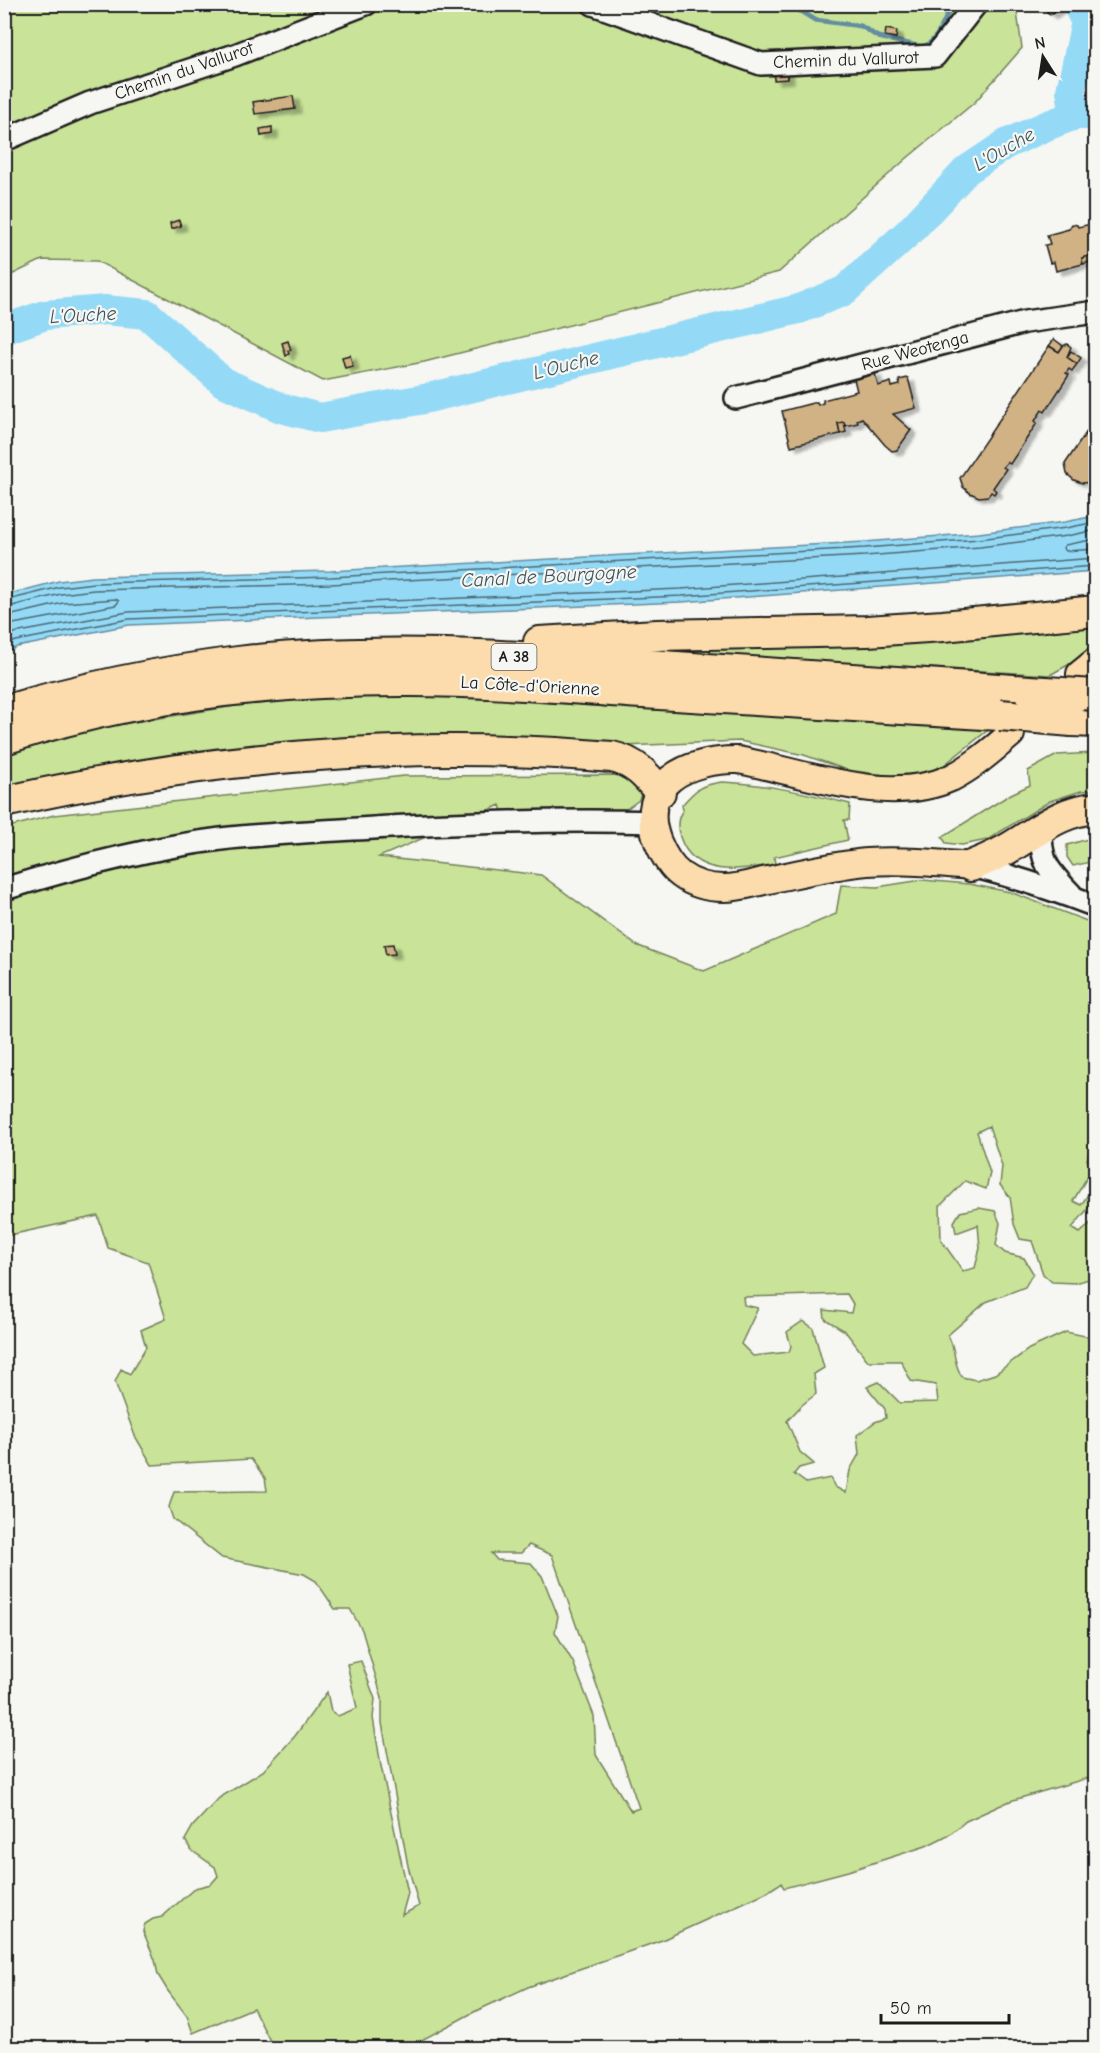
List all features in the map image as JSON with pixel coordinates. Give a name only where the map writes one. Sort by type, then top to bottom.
[{"type":"highway","points":[[309,657],[657,635],[867,632],[1095,611]]},
{"type":"highway","name":"La Côte-d'Orienne","points":[[4,711],[73,691],[172,671],[239,662],[375,654],[544,658],[1029,691],[1090,677]]},
{"type":"highway","name":"La Côte-d'Orienne","points":[[4,740],[81,717],[147,703],[279,686],[344,682],[413,681],[514,684],[1005,725],[1084,721]]},
{"type":"highway","points":[[4,802],[152,774],[310,756],[389,752],[496,752],[612,757],[621,759],[639,769],[660,792]]},
{"type":"highway","points":[[971,866],[995,856],[1066,814],[1095,808]]},
{"type":"main road","points":[[971,866],[917,861],[864,863],[739,886],[713,887],[692,881],[672,867],[660,845],[652,822],[654,803],[667,783],[686,768],[721,760],[761,764],[864,788],[889,790],[923,787],[953,777],[970,766],[1005,725]]},
{"type":"street","name":"Chemin du Vallurot","points":[[4,140],[90,103],[235,55],[366,4]]},
{"type":"street","name":"Chemin du Vallurot","points":[[593,4],[761,64],[935,56],[976,4]]},
{"type":"street","name":"Rue Weotenga","points":[[736,398],[1025,322],[1095,312]]},
{"type":"street","points":[[4,889],[45,876],[119,858],[222,839],[525,820],[581,819],[652,822]]},
{"type":"street","points":[[1041,827],[1043,859],[1056,878],[1076,899]]},
{"type":"street","points":[[971,866],[1020,878],[1095,906]]},
{"type":"green space","points":[[5,5],[1016,5],[1022,48],[975,102],[906,159],[779,272],[424,362],[323,381],[97,261],[42,260],[5,278]]},
{"type":"green space","points":[[1086,622],[1093,628],[1093,637],[1086,652],[1050,675],[662,652],[661,648]]},
{"type":"green space","points":[[342,694],[585,704],[988,730],[939,769],[901,777],[847,770],[804,755],[740,741],[624,746],[5,794],[5,754],[97,728],[235,706]]},
{"type":"green space","points":[[1095,753],[1095,790],[1081,791],[1050,801],[987,840],[962,845],[946,843],[942,837],[1011,794],[1030,785],[1028,771],[1057,755]]},
{"type":"green space","points":[[629,775],[643,788],[639,800],[625,810],[502,811],[500,805],[379,857],[541,875],[636,945],[704,971],[836,914],[841,885],[877,887],[922,880],[969,884],[1010,892],[1095,924],[1095,1144],[1091,1145],[1087,1160],[1092,1169],[1073,1201],[1081,1205],[1095,1184],[1095,1200],[1072,1228],[1080,1233],[1095,1219],[1095,1277],[1076,1283],[1052,1282],[1043,1274],[1032,1241],[1020,1239],[1014,1224],[1010,1197],[1000,1185],[1002,1166],[989,1126],[977,1132],[990,1173],[986,1189],[965,1181],[940,1206],[941,1240],[963,1271],[975,1268],[980,1248],[978,1225],[956,1233],[954,1222],[960,1212],[979,1208],[995,1211],[1000,1223],[996,1245],[1005,1253],[1024,1258],[1033,1273],[1025,1287],[986,1302],[948,1335],[962,1377],[976,1380],[995,1374],[1029,1349],[1066,1332],[1095,1338],[1095,1776],[1010,1801],[966,1821],[950,1834],[926,1846],[848,1871],[784,1888],[781,1883],[767,1892],[662,1940],[528,1987],[474,2012],[407,2048],[264,2048],[270,2041],[253,2008],[193,2033],[187,2016],[158,1975],[155,1960],[143,1931],[145,1924],[162,1917],[195,1888],[211,1884],[218,1876],[215,1867],[191,1850],[185,1840],[193,1826],[219,1798],[263,1771],[295,1736],[327,1692],[331,1711],[338,1716],[357,1708],[347,1664],[361,1661],[375,1699],[373,1718],[381,1766],[408,1893],[402,1915],[419,1906],[408,1866],[382,1723],[382,1698],[362,1630],[350,1609],[335,1609],[316,1581],[304,1574],[222,1558],[173,1519],[169,1507],[174,1492],[267,1491],[265,1478],[251,1459],[152,1465],[135,1436],[115,1382],[121,1369],[130,1374],[146,1347],[141,1330],[166,1319],[148,1262],[108,1248],[98,1216],[5,1236],[5,828],[54,815],[404,776]],"holes":[[[847,1294],[853,1304],[851,1313],[824,1310],[825,1319],[845,1331],[868,1361],[901,1361],[911,1381],[936,1385],[938,1402],[900,1403],[879,1382],[867,1387],[885,1409],[886,1418],[875,1422],[857,1435],[859,1454],[850,1470],[846,1493],[835,1487],[830,1478],[806,1483],[794,1474],[799,1468],[814,1464],[800,1452],[787,1421],[816,1394],[814,1374],[824,1368],[813,1328],[803,1321],[787,1332],[791,1346],[789,1352],[753,1356],[741,1344],[758,1308],[744,1305],[743,1297]],[[529,1545],[552,1555],[639,1808],[631,1811],[596,1755],[594,1716],[573,1662],[555,1632],[558,1616],[542,1576],[531,1563],[497,1560],[491,1553],[521,1553]]]},
{"type":"green space","points":[[722,782],[786,790],[850,804],[849,820],[844,820],[848,840],[774,857],[775,864],[734,869],[707,866],[696,860],[687,850],[679,834],[679,820],[683,810],[682,805],[695,791],[703,786]]},
{"type":"green space","points":[[1095,837],[1095,861],[1073,866],[1067,857],[1067,845]]},
{"type":"water","name":"Canal de Bourgogne","points":[[1095,516],[1095,571],[682,602],[129,625],[17,647],[5,653],[5,595],[59,581],[93,577],[330,571],[864,542],[979,533]]},
{"type":"building","points":[[1041,4],[1056,4],[1059,8],[1050,15]]},
{"type":"building","points":[[886,29],[897,31],[896,38],[885,36]]},
{"type":"building","points":[[773,66],[787,66],[788,79],[774,80]]},
{"type":"building","points":[[293,96],[295,109],[255,114],[253,102]]},
{"type":"building","points":[[272,127],[272,134],[261,136],[260,129]]},
{"type":"building","points":[[179,220],[181,226],[171,229],[170,223]]},
{"type":"building","points":[[1096,223],[1096,255],[1082,258],[1083,264],[1056,271],[1054,262],[1050,263],[1045,245],[1050,244],[1047,235],[1069,229],[1072,224],[1078,227]]},
{"type":"building","points":[[1092,255],[1093,261],[1083,264],[1082,258]]},
{"type":"building","points":[[1054,339],[1063,346],[1059,352],[1049,346]]},
{"type":"building","points":[[288,341],[291,350],[286,356],[282,343]]},
{"type":"building","points":[[1067,344],[1071,347],[1067,357],[1077,364],[1072,371],[1069,369],[1066,373],[1069,375],[1045,412],[1042,410],[1035,421],[1037,423],[1010,464],[1007,462],[1003,467],[1006,469],[993,488],[996,491],[994,494],[991,492],[988,496],[979,497],[970,493],[963,487],[960,478],[1049,346],[1059,352]]},
{"type":"building","points":[[1071,351],[1081,358],[1077,364],[1067,357]]},
{"type":"building","points":[[350,355],[353,366],[345,368],[342,357]]},
{"type":"building","points":[[875,373],[878,386],[891,382],[892,387],[900,385],[899,380],[908,378],[916,408],[893,414],[911,430],[897,450],[892,451],[885,445],[862,418],[857,420],[858,423],[845,426],[844,422],[838,423],[840,434],[791,446],[782,411],[817,402],[818,405],[823,403],[823,400],[857,391],[854,379]]},
{"type":"building","points":[[1096,418],[1096,476],[1091,482],[1082,483],[1067,474],[1065,464]]},
{"type":"building","points":[[844,422],[846,432],[840,434],[838,423]]},
{"type":"building","points":[[393,944],[395,954],[386,955],[384,945]]},
{"type":"waterway","points":[[789,4],[815,20],[861,26],[878,37],[922,47],[928,45],[937,35],[952,4]]},
{"type":"waterway","points":[[1075,115],[1071,91],[1086,22],[1077,4]]},
{"type":"waterway","name":"L'Ouche","points":[[4,331],[45,315],[105,310],[147,314],[223,382],[281,408],[320,418],[424,399],[799,309],[844,291],[910,231],[967,170],[1006,144],[1046,126],[1075,115],[1096,115]]}]
